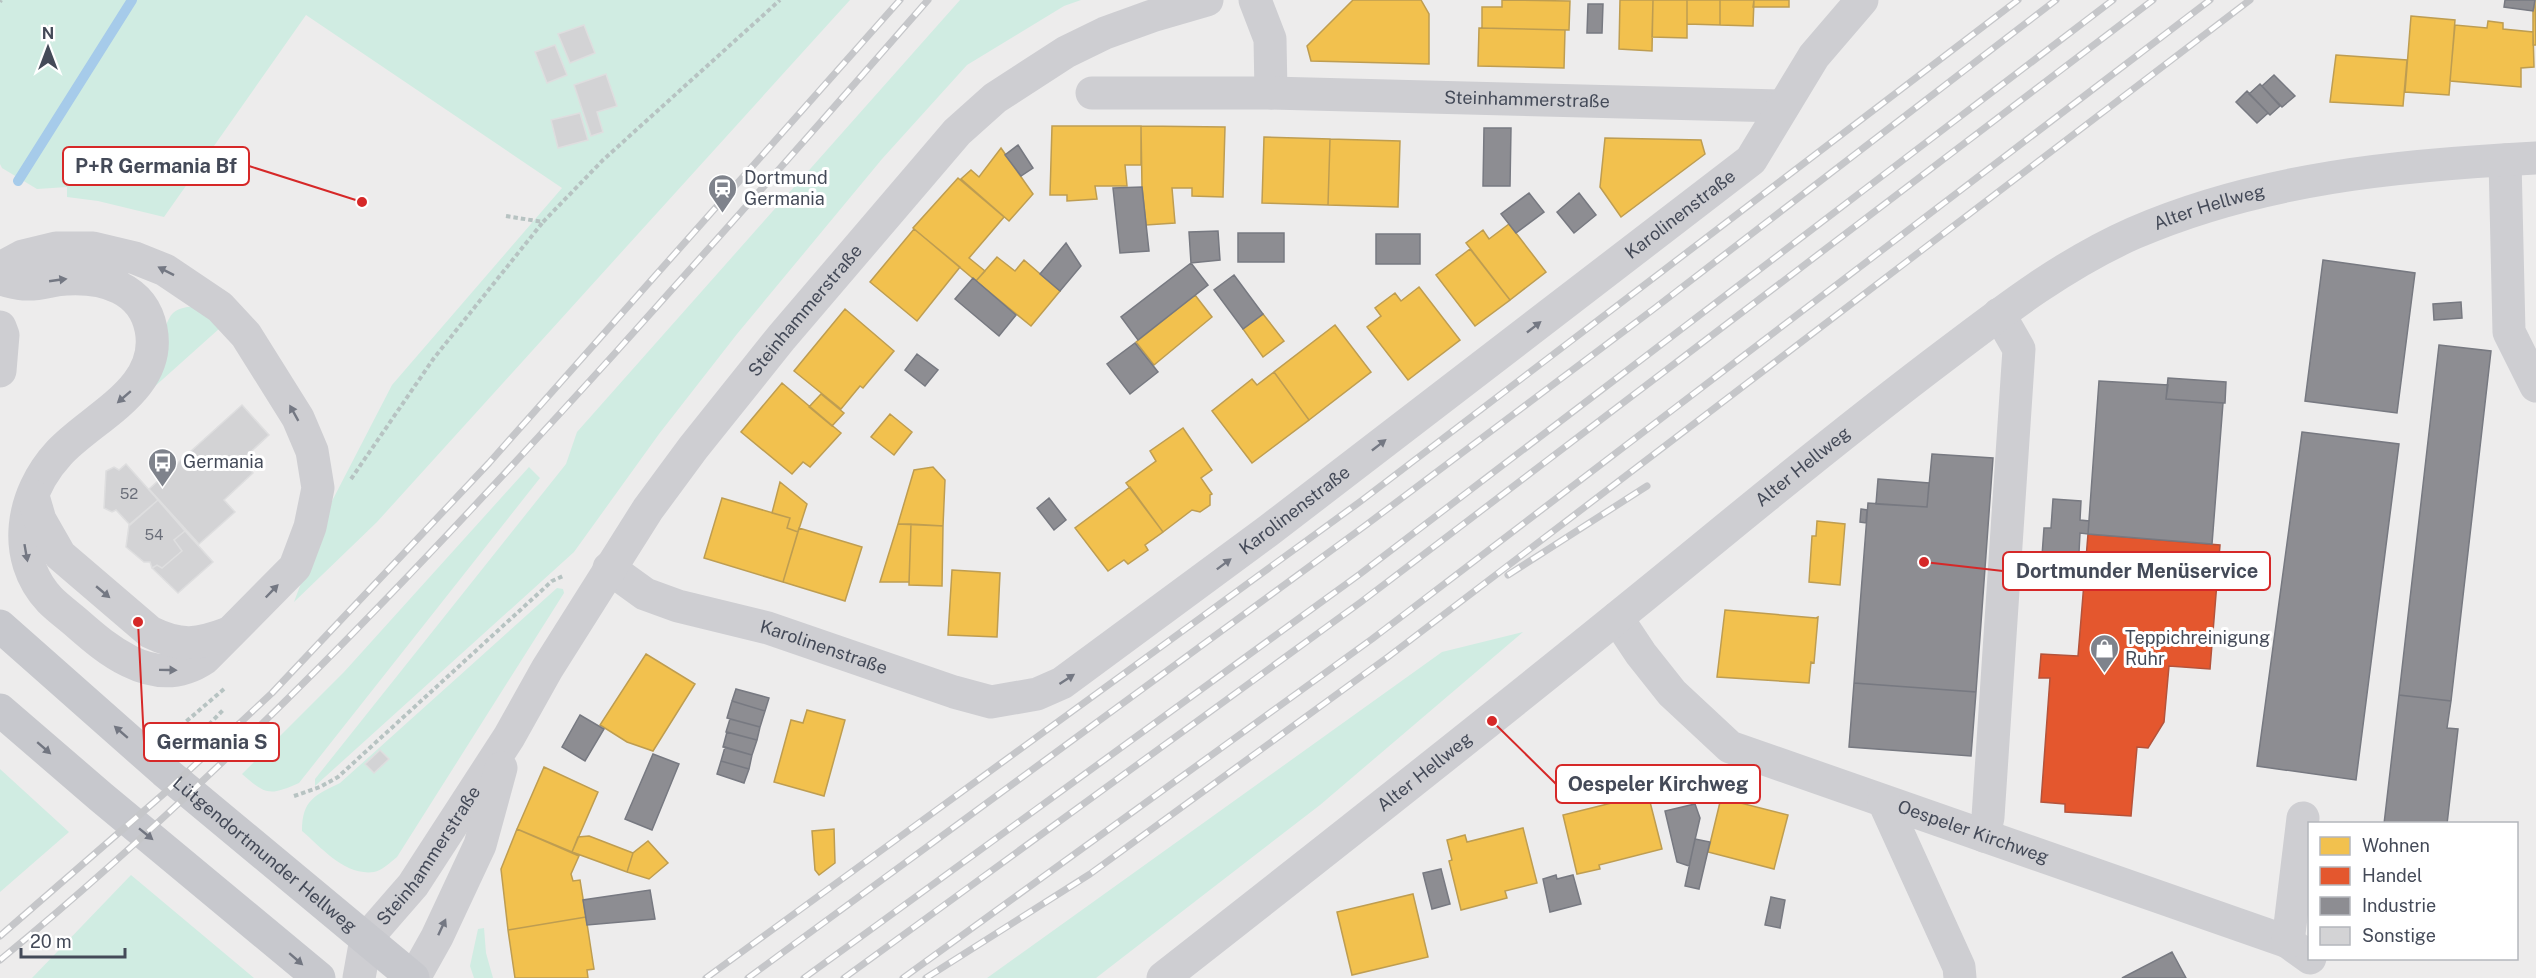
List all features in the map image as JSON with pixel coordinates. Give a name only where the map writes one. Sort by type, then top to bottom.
[{"type":"main road","name":"Lütgendortmunder Hellweg","points":[[0,626],[164,771],[414,978]]},
{"type":"main road","points":[[0,710],[319,978]]},
{"type":"street","name":"Steinhammerstraße","points":[[359,978],[366,939],[413,885],[509,738],[547,669],[648,509],[693,448],[781,338],[957,132],[995,98],[1066,52],[1143,19],[1207,0]]},
{"type":"street","points":[[1255,0],[1270,39],[1271,93]]},
{"type":"street","name":"Karolinenstraße","points":[[609,568],[645,594],[678,606],[768,628],[954,692],[991,702],[1037,694],[1062,683],[1136,631],[1751,160],[1814,56],[1862,0]]},
{"type":"street","name":"Steinhammerstraße","points":[[1092,93],[1271,93],[1783,106]]},
{"type":"street","points":[[2521,159],[2509,332],[2536,386]]},
{"type":"street","name":"Alter Hellweg","points":[[1163,978],[1474,735],[1868,413],[1999,314],[2072,266],[2131,235],[2196,210],[2268,190],[2342,175],[2442,164],[2521,159]]},
{"type":"street","points":[[0,268],[23,256],[56,248],[93,248],[135,258],[173,274],[220,307],[246,334],[298,418],[312,451],[318,488],[310,526],[295,567],[231,633],[192,667],[176,671],[146,670],[111,652],[50,600],[28,566],[23,532],[26,514],[42,476],[59,453],[137,386],[152,352],[151,329],[140,302],[129,291],[106,281],[67,279],[28,285],[0,279]]},
{"type":"street","points":[[1984,836],[1989,817],[2019,349],[1999,314]]},
{"type":"street","points":[[0,327],[3,335],[0,371]]},
{"type":"street","name":"Oespeler Kirchweg","points":[[1617,618],[1641,654],[1672,693],[1730,747],[1984,836],[2303,953]]},
{"type":"street","name":"Steinhammerstraße","points":[[414,978],[438,937],[480,845],[509,738]]},
{"type":"street","points":[[1884,802],[1959,967],[1960,978]]},
{"type":"street","points":[[2303,818],[2303,953]]},
{"type":"street","points":[[2313,960],[2317,963],[2323,978]]},
{"type":"path","points":[[350,481],[434,358],[543,222],[603,160],[780,0]]},
{"type":"path","points":[[506,216],[543,222]]},
{"type":"path","points":[[294,796],[320,788],[338,777],[552,581],[570,573]]},
{"type":"path","points":[[164,771],[224,709]]},
{"type":"green space","points":[[0,0],[850,0],[377,522],[294,602],[331,503],[392,385],[562,188],[306,15],[164,217],[98,201],[67,197],[67,187],[37,189],[2,168],[0,164]]},
{"type":"green space","points":[[960,0],[1081,0],[1064,6],[967,65],[882,159],[737,334],[659,434],[574,552],[315,786],[315,779],[566,464],[577,432]]},
{"type":"green space","points":[[196,306],[220,328],[153,388],[162,337],[169,319],[178,310]]},
{"type":"green space","points":[[529,467],[540,478],[299,783],[281,790],[268,791],[263,790],[242,774],[344,672]]},
{"type":"green space","points":[[557,588],[563,589],[564,593],[397,857],[374,872],[353,870],[335,859],[302,831],[304,812],[307,805],[317,795],[340,783]]},
{"type":"green space","points":[[1523,632],[1320,805],[1096,978],[987,978],[1442,652]]},
{"type":"green space","points":[[0,769],[69,832],[0,892]]},
{"type":"green space","points":[[131,875],[254,978],[32,978]]},
{"type":"green space","points":[[484,928],[486,953],[493,978],[474,978],[470,966],[478,929]]},
{"type":"building: Wohnen","points":[[1353,0],[1421,0],[1429,14],[1429,64],[1311,61],[1307,46]]},
{"type":"building: Wohnen","points":[[1502,0],[1570,1],[1569,30],[1482,28],[1482,7],[1502,7]]},
{"type":"building: Wohnen","points":[[1620,0],[1653,0],[1652,51],[1619,49]]},
{"type":"building: Wohnen","points":[[1653,0],[1687,0],[1687,38],[1652,37]]},
{"type":"building: Wohnen","points":[[1687,0],[1720,0],[1720,25],[1687,24]]},
{"type":"building: Wohnen","points":[[1720,0],[1754,0],[1753,26],[1720,25]]},
{"type":"building: Wohnen","points":[[1754,0],[1789,0],[1789,7],[1753,7]]},
{"type":"building: Wohnen","points":[[2535,0],[2536,45],[2533,45],[2533,11]]},
{"type":"building: Wohnen","points":[[2411,16],[2455,20],[2449,95],[2405,92]]},
{"type":"building: Wohnen","points":[[2488,21],[2503,23],[2503,29],[2533,32],[2534,67],[2521,68],[2521,87],[2450,81],[2455,25],[2487,28]]},
{"type":"building: Wohnen","points":[[1479,28],[1565,30],[1564,68],[1478,66]]},
{"type":"building: Wohnen","points":[[2336,55],[2407,60],[2403,106],[2330,102]]},
{"type":"building: Wohnen","points":[[1052,126],[1141,126],[1141,165],[1125,165],[1127,186],[1095,186],[1097,199],[1067,201],[1067,195],[1050,195]]},
{"type":"building: Wohnen","points":[[1141,126],[1225,127],[1223,197],[1192,196],[1192,188],[1172,188],[1175,223],[1146,225],[1142,187]]},
{"type":"building: Wohnen","points":[[1264,137],[1330,139],[1328,205],[1262,203]]},
{"type":"building: Wohnen","points":[[1605,138],[1701,140],[1705,154],[1621,217],[1600,187]]},
{"type":"building: Wohnen","points":[[1330,139],[1400,141],[1398,207],[1328,205]]},
{"type":"building: Wohnen","points":[[1001,148],[1033,194],[1009,221],[961,179],[971,170],[979,177]]},
{"type":"building: Wohnen","points":[[958,178],[1004,217],[969,258],[985,271],[976,281],[913,228]]},
{"type":"building: Wohnen","points":[[1509,224],[1546,272],[1510,300],[1466,243],[1483,230],[1489,239]]},
{"type":"building: Wohnen","points":[[914,229],[960,267],[917,321],[870,282]]},
{"type":"building: Wohnen","points":[[1470,249],[1510,300],[1475,326],[1436,275]]},
{"type":"building: Wohnen","points":[[997,257],[1015,271],[1024,260],[1060,291],[1031,326],[976,281]]},
{"type":"building: Wohnen","points":[[1419,287],[1460,340],[1408,380],[1367,327],[1381,316],[1375,308],[1395,293],[1401,301]]},
{"type":"building: Wohnen","points":[[1195,295],[1212,317],[1154,365],[1136,342]]},
{"type":"building: Wohnen","points":[[845,309],[894,351],[863,388],[860,386],[841,409],[794,371]]},
{"type":"building: Wohnen","points":[[1263,314],[1284,341],[1263,357],[1243,329]]},
{"type":"building: Wohnen","points":[[1335,325],[1371,372],[1309,420],[1274,372]]},
{"type":"building: Wohnen","points":[[1274,372],[1309,420],[1252,463],[1212,411],[1252,379],[1257,385]]},
{"type":"building: Wohnen","points":[[782,383],[841,433],[810,467],[803,462],[792,474],[741,432]]},
{"type":"building: Wohnen","points":[[821,394],[844,413],[832,426],[809,407]]},
{"type":"building: Wohnen","points":[[890,414],[912,432],[894,455],[871,437]]},
{"type":"building: Wohnen","points":[[1183,428],[1212,470],[1201,478],[1212,494],[1210,505],[1200,512],[1192,510],[1163,532],[1126,483],[1156,461],[1150,451]]},
{"type":"building: Wohnen","points":[[933,467],[945,480],[943,526],[898,524],[914,470]]},
{"type":"building: Wohnen","points":[[780,482],[807,504],[798,532],[787,528],[790,518],[772,513]]},
{"type":"building: Wohnen","points":[[1130,487],[1163,532],[1145,545],[1148,550],[1128,564],[1124,560],[1108,571],[1075,528]]},
{"type":"building: Wohnen","points":[[722,498],[790,518],[787,528],[798,532],[783,582],[704,558]]},
{"type":"building: Wohnen","points":[[1817,521],[1845,524],[1840,585],[1809,582],[1812,536],[1816,536]]},
{"type":"building: Wohnen","points":[[898,524],[911,524],[909,582],[880,582]]},
{"type":"building: Wohnen","points":[[911,524],[943,526],[942,586],[909,585]]},
{"type":"building: Wohnen","points":[[799,528],[862,547],[845,601],[783,582]]},
{"type":"building: Wohnen","points":[[952,570],[1000,573],[997,637],[948,635]]},
{"type":"building: Wohnen","points":[[1725,610],[1818,617],[1814,663],[1811,662],[1809,683],[1717,677]]},
{"type":"building: Wohnen","points":[[646,654],[695,684],[653,751],[627,742],[600,725]]},
{"type":"building: Wohnen","points":[[807,710],[845,720],[824,796],[774,782],[791,720],[803,723]]},
{"type":"building: Wohnen","points":[[544,767],[598,792],[572,852],[517,829]]},
{"type":"building: Wohnen","points":[[1648,794],[1662,849],[1599,865],[1600,869],[1577,874],[1563,815]]},
{"type":"building: Wohnen","points":[[1721,798],[1788,815],[1774,869],[1708,852]]},
{"type":"building: Wohnen","points":[[1523,828],[1537,883],[1505,891],[1507,898],[1461,910],[1449,861],[1452,860],[1447,840],[1465,835],[1467,842]]},
{"type":"building: Wohnen","points":[[517,829],[579,856],[571,874],[573,881],[580,880],[586,917],[508,930],[501,869]]},
{"type":"building: Wohnen","points":[[834,829],[835,863],[819,875],[815,870],[812,831]]},
{"type":"building: Wohnen","points":[[589,836],[633,853],[627,872],[572,852],[578,837]]},
{"type":"building: Wohnen","points":[[648,841],[668,863],[649,879],[627,872],[633,853]]},
{"type":"building: Wohnen","points":[[1413,894],[1428,957],[1352,975],[1337,912]]},
{"type":"building: Wohnen","points":[[586,917],[594,969],[587,970],[588,978],[515,978],[508,930]]},
{"type":"building: Handel","name":"Teppichreinigung Ruhr","points":[[2088,534],[2220,545],[2210,669],[2169,666],[2164,722],[2148,748],[2137,747],[2131,816],[2065,812],[2065,804],[2041,802],[2050,678],[2039,678],[2041,654],[2078,656]]},
{"type":"building: Industrie","points":[[2505,0],[2535,0],[2533,11],[2504,7]]},
{"type":"building: Industrie","points":[[1588,4],[1603,4],[1602,33],[1587,33]]},
{"type":"building: Industrie","points":[[2274,75],[2295,96],[2282,107],[2262,86]]},
{"type":"building: Industrie","points":[[2260,84],[2280,106],[2270,115],[2249,94]]},
{"type":"building: Industrie","points":[[2247,91],[2268,113],[2257,123],[2236,102]]},
{"type":"building: Industrie","points":[[1484,128],[1511,128],[1510,186],[1483,186]]},
{"type":"building: Industrie","points":[[1018,145],[1033,168],[1021,176],[1005,155]]},
{"type":"building: Industrie","points":[[1142,187],[1149,251],[1120,253],[1113,188]]},
{"type":"building: Industrie","points":[[1529,193],[1544,212],[1516,233],[1501,214]]},
{"type":"building: Industrie","points":[[1579,193],[1596,215],[1574,233],[1557,212]]},
{"type":"building: Industrie","points":[[1218,231],[1220,260],[1191,263],[1189,232]]},
{"type":"building: Industrie","points":[[1238,233],[1284,233],[1284,262],[1238,262]]},
{"type":"building: Industrie","points":[[1376,234],[1420,234],[1420,264],[1376,264]]},
{"type":"building: Industrie","points":[[1066,243],[1081,266],[1060,291],[1040,274]]},
{"type":"building: Industrie","points":[[2323,260],[2415,273],[2397,413],[2305,401]]},
{"type":"building: Industrie","points":[[1191,263],[1208,285],[1138,340],[1121,317]]},
{"type":"building: Industrie","points":[[1234,275],[1263,314],[1243,329],[1214,290]]},
{"type":"building: Industrie","points":[[973,278],[1016,315],[999,336],[955,299]]},
{"type":"building: Industrie","points":[[2461,302],[2462,318],[2434,320],[2433,304]]},
{"type":"building: Industrie","points":[[1135,343],[1158,372],[1130,394],[1107,364]]},
{"type":"building: Industrie","points":[[2439,345],[2491,351],[2451,701],[2399,695]]},
{"type":"building: Industrie","points":[[917,354],[938,370],[925,386],[905,370]]},
{"type":"building: Industrie","points":[[2168,378],[2226,382],[2225,403],[2166,399]]},
{"type":"building: Industrie","points":[[2099,381],[2168,385],[2166,399],[2223,403],[2212,544],[2088,534]]},
{"type":"building: Industrie","points":[[2302,432],[2399,444],[2356,780],[2257,766]]},
{"type":"building: Industrie","points":[[1932,454],[1993,458],[1976,692],[1854,683],[1868,503],[1927,507]]},
{"type":"building: Industrie","points":[[1878,479],[1929,483],[1927,507],[1876,504]]},
{"type":"building: Industrie","points":[[1049,498],[1066,520],[1054,530],[1037,508]]},
{"type":"building: Industrie","points":[[2053,499],[2081,501],[2080,520],[2089,521],[2088,534],[2080,533],[2078,572],[2041,570],[2044,528],[2051,528]]},
{"type":"building: Industrie","points":[[1861,509],[1867,510],[1866,523],[1860,522]]},
{"type":"building: Industrie","points":[[1854,683],[1976,692],[1971,756],[1849,747]]},
{"type":"building: Industrie","points":[[736,689],[769,698],[765,711],[732,701]]},
{"type":"building: Industrie","points":[[2399,695],[2451,701],[2447,728],[2458,729],[2447,822],[2384,822]]},
{"type":"building: Industrie","points":[[732,701],[765,711],[760,727],[727,718]]},
{"type":"building: Industrie","points":[[580,715],[604,729],[585,761],[562,747]]},
{"type":"building: Industrie","points":[[730,719],[760,727],[757,740],[726,732]]},
{"type":"building: Industrie","points":[[727,732],[757,740],[752,755],[723,747]]},
{"type":"building: Industrie","points":[[725,747],[752,755],[749,769],[721,761]]},
{"type":"building: Industrie","points":[[653,754],[679,764],[652,830],[625,819]]},
{"type":"building: Industrie","points":[[721,761],[749,769],[744,783],[717,774]]},
{"type":"building: Industrie","points":[[1695,804],[1700,818],[1689,866],[1677,862],[1665,811]]},
{"type":"building: Industrie","points":[[1695,839],[1710,842],[1699,889],[1685,886]]},
{"type":"building: Industrie","points":[[1441,869],[1450,904],[1432,909],[1423,873]]},
{"type":"building: Industrie","points":[[1556,875],[1557,879],[1573,875],[1581,904],[1550,912],[1543,879]]},
{"type":"building: Industrie","points":[[650,890],[655,919],[587,925],[583,900]]},
{"type":"building: Industrie","points":[[1771,897],[1785,900],[1780,928],[1765,925]]},
{"type":"building: Industrie","points":[[2172,952],[2186,978],[2122,978]]},
{"type":"building: Sonstige","points":[[584,25],[595,53],[570,63],[558,34]]},
{"type":"building: Sonstige","points":[[555,45],[567,75],[547,83],[535,52]]},
{"type":"building: Sonstige","points":[[606,74],[617,106],[597,112],[603,132],[591,136],[574,85]]},
{"type":"building: Sonstige","points":[[580,113],[588,140],[558,148],[551,120]]},
{"type":"building: Sonstige","points":[[242,405],[269,435],[242,460],[253,473],[224,500],[235,512],[199,544],[149,489]]},
{"type":"building: Sonstige","points":[[126,464],[158,500],[130,525],[116,510],[112,512],[104,508],[106,471],[114,467],[119,470]]},
{"type":"building: Sonstige","points":[[158,500],[185,531],[174,540],[182,551],[162,568],[157,565],[152,568],[150,562],[144,562],[126,547],[129,525]]},
{"type":"building: Sonstige","points":[[185,531],[213,562],[178,593],[152,568],[157,565],[162,568],[182,551],[174,540]]},
{"type":"building: Sonstige","points":[[380,750],[389,759],[374,773],[365,764]]},
{"type":"waterway","points":[[18,181],[132,0]]},
{"type":"railway","points":[[0,936],[168,790],[272,693],[489,463],[900,0]]},
{"type":"railway","points":[[0,960],[83,890],[163,817],[242,743],[395,590],[616,352],[928,0]]},
{"type":"railway","points":[[706,978],[1361,501],[2018,0]]},
{"type":"railway","points":[[748,978],[1366,525],[1655,308],[2056,0]]},
{"type":"railway","points":[[804,978],[1360,574],[2113,0]]},
{"type":"railway","points":[[844,978],[1361,602],[2153,0]]},
{"type":"railway","points":[[903,978],[1372,639],[2210,0]]},
{"type":"railway","points":[[926,978],[1090,874],[1388,657],[2250,0]]},
{"type":"railway","points":[[1508,575],[1647,486]]},
{"type":"place","name":"P+R Germania Bf","points":[[362,202]]},
{"type":"place","name":"Dortmund Germania","points":[[723,214]]},
{"type":"place","name":"Germania","points":[[162,488]]},
{"type":"place","name":"Dortmunder Menüservice","points":[[1924,562]]},
{"type":"place","name":"Germania S","points":[[138,622]]},
{"type":"place","name":"Teppichreinigung Ruhr","points":[[2104,674]]},
{"type":"place","name":"Oespeler Kirchweg","points":[[1492,721]]}]
